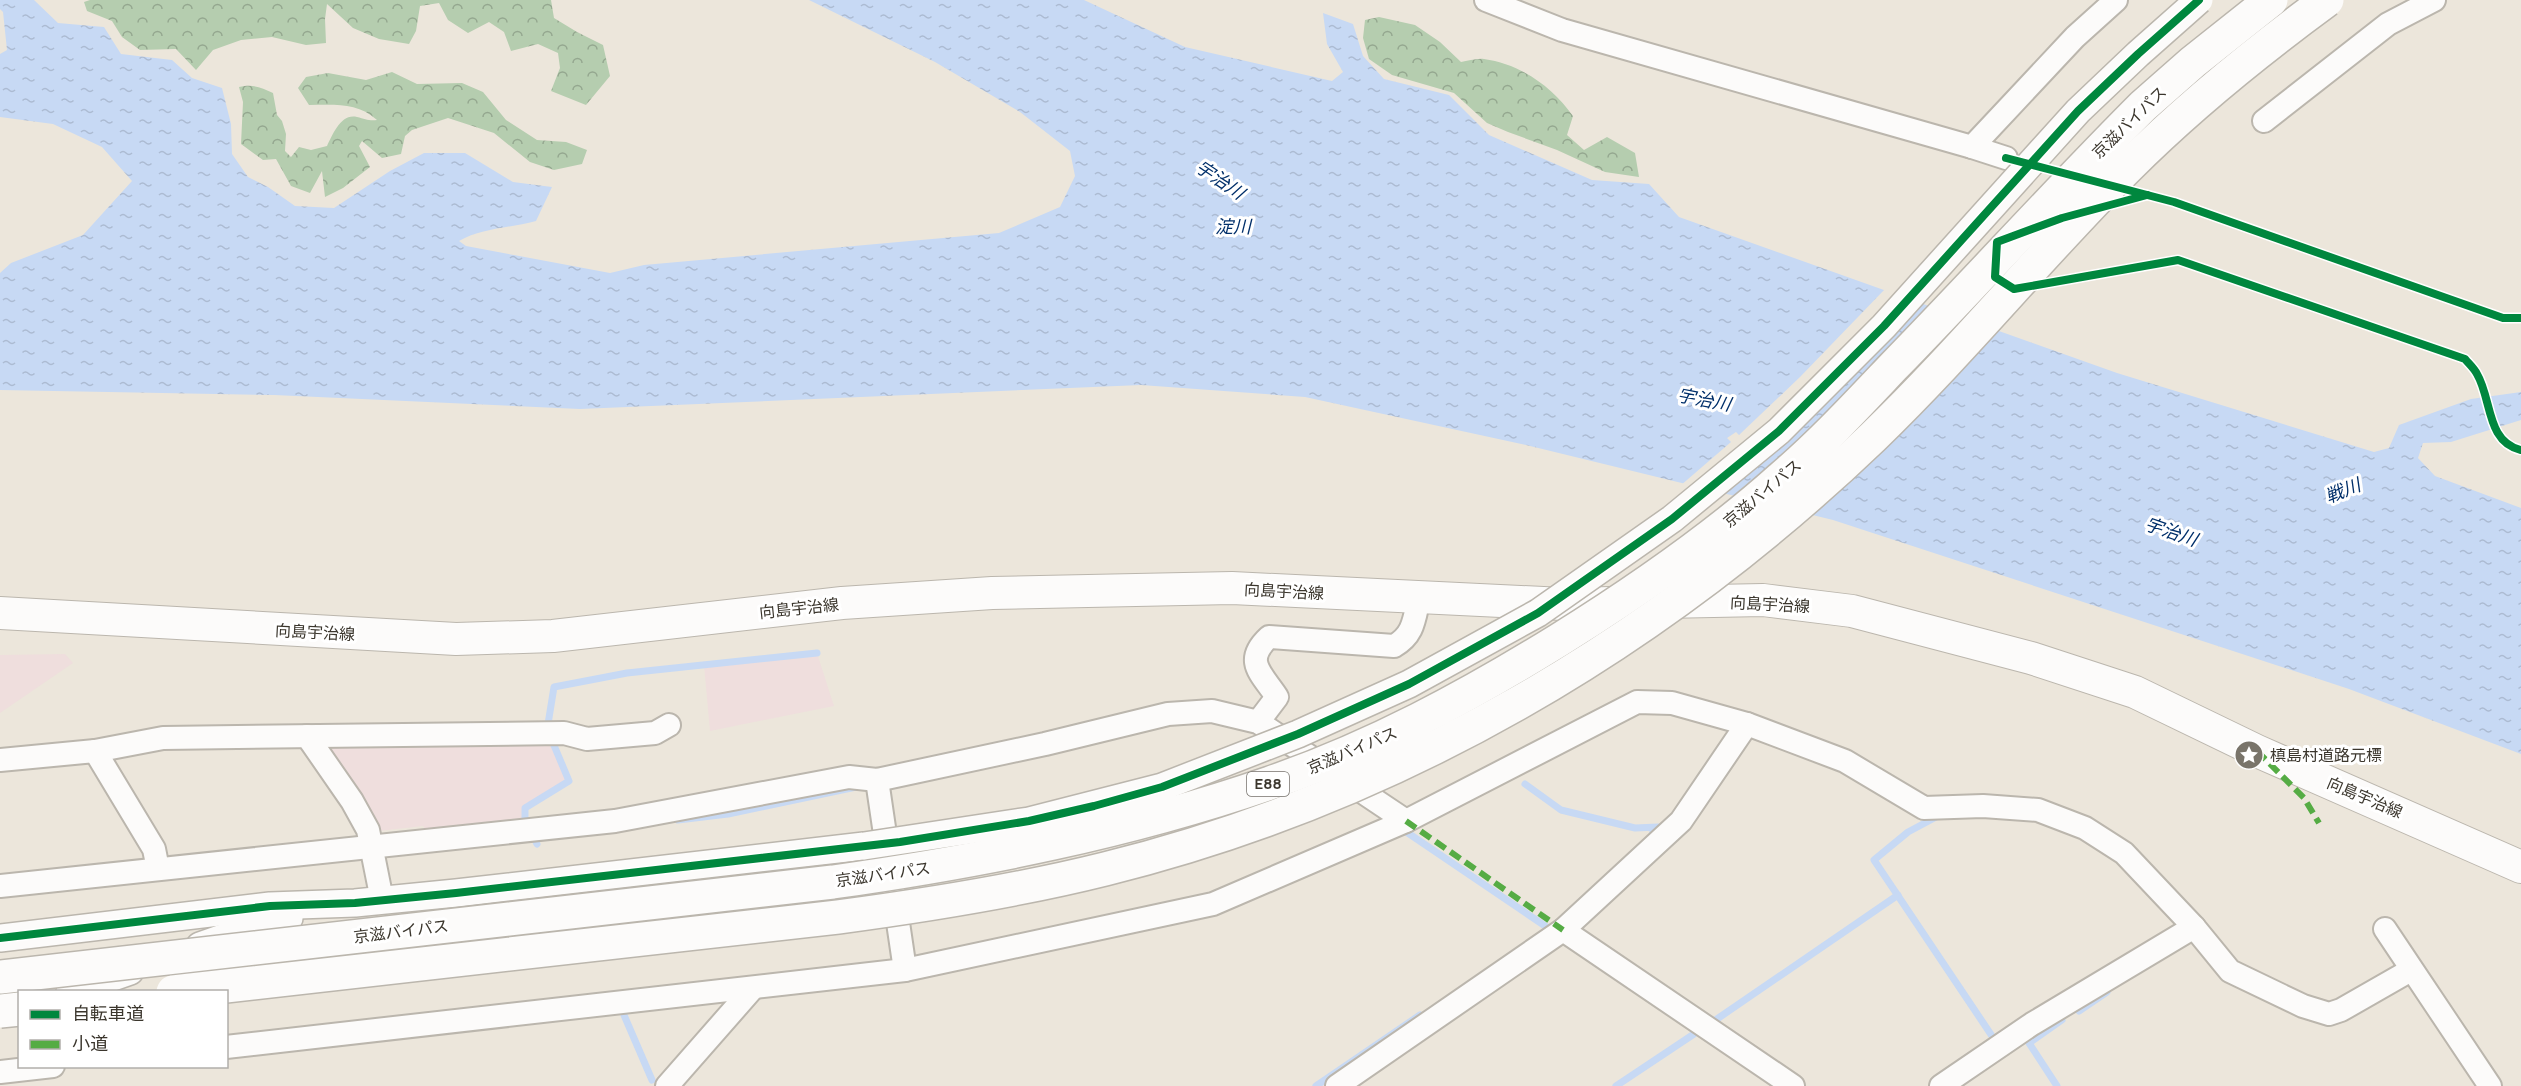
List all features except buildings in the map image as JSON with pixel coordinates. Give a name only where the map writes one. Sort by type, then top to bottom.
[{"type":"highway","name":"京滋バイパス","points":[[0,977],[797,886],[920,869],[1024,850],[1122,828],[1205,805],[1274,782],[1370,743],[1461,699],[1549,646],[1639,588],[1736,516],[1828,435],[2144,106],[2193,62],[2271,0]]},
{"type":"highway","name":"京滋バイパス","points":[[191,990],[838,917],[927,905],[1031,886],[1164,853],[1292,811],[1395,768],[1483,724],[1597,657],[1695,589],[1786,516],[1878,432],[2125,170],[2175,122],[2228,75],[2327,0]]},
{"type":"highway","points":[[0,1012],[18,1008]]},
{"type":"main road","name":"向島宇治線","points":[[0,613],[456,639],[553,636],[842,603],[992,593],[1232,588],[1563,604],[1763,600],[1852,611],[2031,658],[2135,692],[2257,751],[2521,867]]},
{"type":"street","points":[[1486,0],[1562,30],[2006,158]]},
{"type":"street","points":[[1972,147],[2074,37],[2116,0]]},
{"type":"street","points":[[0,938],[270,906],[355,903],[864,846],[1029,821],[1162,787],[1298,734],[1408,684],[1538,613],[1672,519],[1779,431],[1884,326],[2078,111],[2199,0]]},
{"type":"street","points":[[2264,122],[2388,24],[2434,0]]},
{"type":"street","points":[[1258,722],[1277,697],[1259,671],[1254,658],[1257,648],[1269,637],[1394,646],[1405,640],[1412,630],[1419,598]]},
{"type":"street","points":[[228,1047],[905,970],[1213,904],[1406,821],[1636,702],[1672,703],[1748,724],[1845,761],[1924,808],[1983,806],[2038,810],[2085,828],[2124,853],[2194,927],[2230,970],[2303,1006],[2329,1014],[2341,1010],[2411,970]]},
{"type":"street","points":[[0,886],[615,822],[849,777],[877,780],[1045,744],[1168,714],[1212,711],[1258,722],[1406,821]]},
{"type":"street","points":[[1337,1086],[1563,930],[1681,821],[1748,724]]},
{"type":"street","points":[[0,760],[95,751],[164,738],[564,733],[587,739],[654,733],[669,725]]},
{"type":"street","points":[[307,736],[352,801],[368,830],[381,900]]},
{"type":"street","points":[[95,751],[154,849],[158,869]]},
{"type":"street","points":[[877,780],[905,970]]},
{"type":"street","points":[[76,990],[256,926],[355,903]]},
{"type":"street","points":[[1941,1086],[2032,1024],[2194,927]]},
{"type":"street","points":[[2385,929],[2490,1086]]},
{"type":"street","points":[[1563,930],[1793,1086]]},
{"type":"street","points":[[667,1086],[753,988]]},
{"type":"street","points":[[0,1072],[35,1068]]},
{"type":"shaded area","points":[[817,653],[834,706],[710,731],[704,665]]},
{"type":"shaded area","points":[[65,654],[73,663],[0,713],[0,655]]},
{"type":"shaded area","points":[[553,743],[569,781],[526,808],[525,820],[428,833],[423,826],[379,831],[328,747]]},
{"type":"green space","points":[[90,0],[551,0],[554,18],[603,45],[610,76],[586,105],[551,91],[560,68],[558,53],[538,44],[511,51],[504,32],[489,22],[468,33],[448,20],[439,3],[420,6],[416,31],[409,44],[379,39],[353,28],[327,4],[326,43],[306,45],[272,37],[241,40],[213,50],[196,70],[176,49],[140,50],[122,37],[112,21],[87,11],[84,2]]},
{"type":"green space","points":[[1379,17],[1415,25],[1440,42],[1461,62],[1481,59],[1497,62],[1534,78],[1555,95],[1573,116],[1567,135],[1584,150],[1607,137],[1635,153],[1639,177],[1605,172],[1557,150],[1508,132],[1487,123],[1454,93],[1392,75],[1369,59],[1363,38],[1365,20]]},
{"type":"green space","points":[[392,72],[417,84],[462,83],[483,92],[506,120],[537,140],[566,142],[587,150],[582,164],[554,170],[530,162],[494,133],[448,118],[412,130],[405,136],[401,154],[382,158],[362,141],[359,146],[370,167],[343,188],[325,197],[322,171],[310,193],[291,186],[276,159],[263,160],[241,144],[243,102],[239,87],[257,87],[273,93],[277,115],[282,121],[286,134],[285,151],[291,157],[299,147],[311,150],[327,146],[338,125],[346,118],[377,120],[353,107],[309,105],[298,88],[306,77],[328,73],[366,80]]},
{"type":"water","name":"淀川","points":[[0,0],[34,0],[58,23],[104,27],[121,54],[172,60],[192,78],[222,88],[231,124],[232,154],[248,177],[268,187],[295,206],[334,208],[390,171],[424,153],[465,153],[513,182],[552,187],[536,221],[487,231],[459,241],[466,246],[610,273],[644,265],[999,233],[1060,207],[1075,176],[1070,151],[1020,112],[935,62],[809,0],[1084,0],[1185,47],[1332,81],[1343,72],[1327,44],[1323,13],[1353,24],[1363,56],[1384,79],[1449,95],[1489,135],[1592,180],[1649,184],[1679,217],[2117,373],[2374,452],[2389,448],[2399,425],[2471,399],[2521,392],[2521,420],[2451,442],[2423,443],[2418,458],[2435,476],[2521,508],[2521,754],[2349,689],[1833,520],[1526,445],[1305,397],[1141,385],[580,409],[274,395],[0,390],[0,273],[11,263],[83,235],[132,181],[102,147],[53,124],[0,117],[0,54],[7,50]]},
{"type":"pier","points":[[1886,288],[1923,301],[1721,496],[1680,486],[1731,442],[1727,438],[1736,432],[1739,435],[1800,377]]},
{"type":"waterway","points":[[548,724],[554,687],[627,673],[817,653]]},
{"type":"waterway","points":[[537,844],[525,820],[525,808],[569,781],[553,743]]},
{"type":"waterway","points":[[1525,784],[1561,810],[1635,828],[1658,827],[1653,832]]},
{"type":"waterway","points":[[678,820],[728,814],[856,787]]},
{"type":"waterway","points":[[1938,816],[1908,832],[1874,860],[1994,1039]]},
{"type":"waterway","points":[[1402,829],[1554,932]]},
{"type":"waterway","points":[[1717,1019],[1898,895]]},
{"type":"waterway","points":[[2079,1011],[2107,992]]},
{"type":"waterway","points":[[624,1015],[652,1080]]},
{"type":"waterway","points":[[1316,1086],[1420,1015]]},
{"type":"waterway","points":[[2057,1086],[2029,1043],[2062,1020]]},
{"type":"waterway","points":[[1616,1086],[1694,1034],[1692,1025]]},
{"type":"marked path","points":[[2257,751],[2304,798],[2319,823]]},
{"type":"marked path","points":[[1406,821],[1563,930]]},
{"type":"cycle path","points":[[0,938],[270,906],[355,903],[456,893],[900,842],[1029,821],[1094,806],[1162,787],[1298,734],[1409,684],[1538,613],[1672,519],[1779,431],[1884,326],[2078,111],[2199,0]]},
{"type":"cycle path","points":[[2006,158],[2174,202],[2503,318],[2521,318]]},
{"type":"cycle path","points":[[2147,195],[2062,218],[1997,242],[1995,277],[2014,289],[2178,260],[2465,359],[2482,384],[2491,418],[2501,438],[2521,450]]},
{"type":"place","name":"槙島村道路元標","points":[[2249,755]]},
{"type":"water label","name":"宇治川","points":[[1220,180]]},
{"type":"water label","name":"宇治川","points":[[1704,400]]},
{"type":"water label","name":"戦川","points":[[2343,491]]},
{"type":"water label","name":"宇治川","points":[[2171,532]]}]
